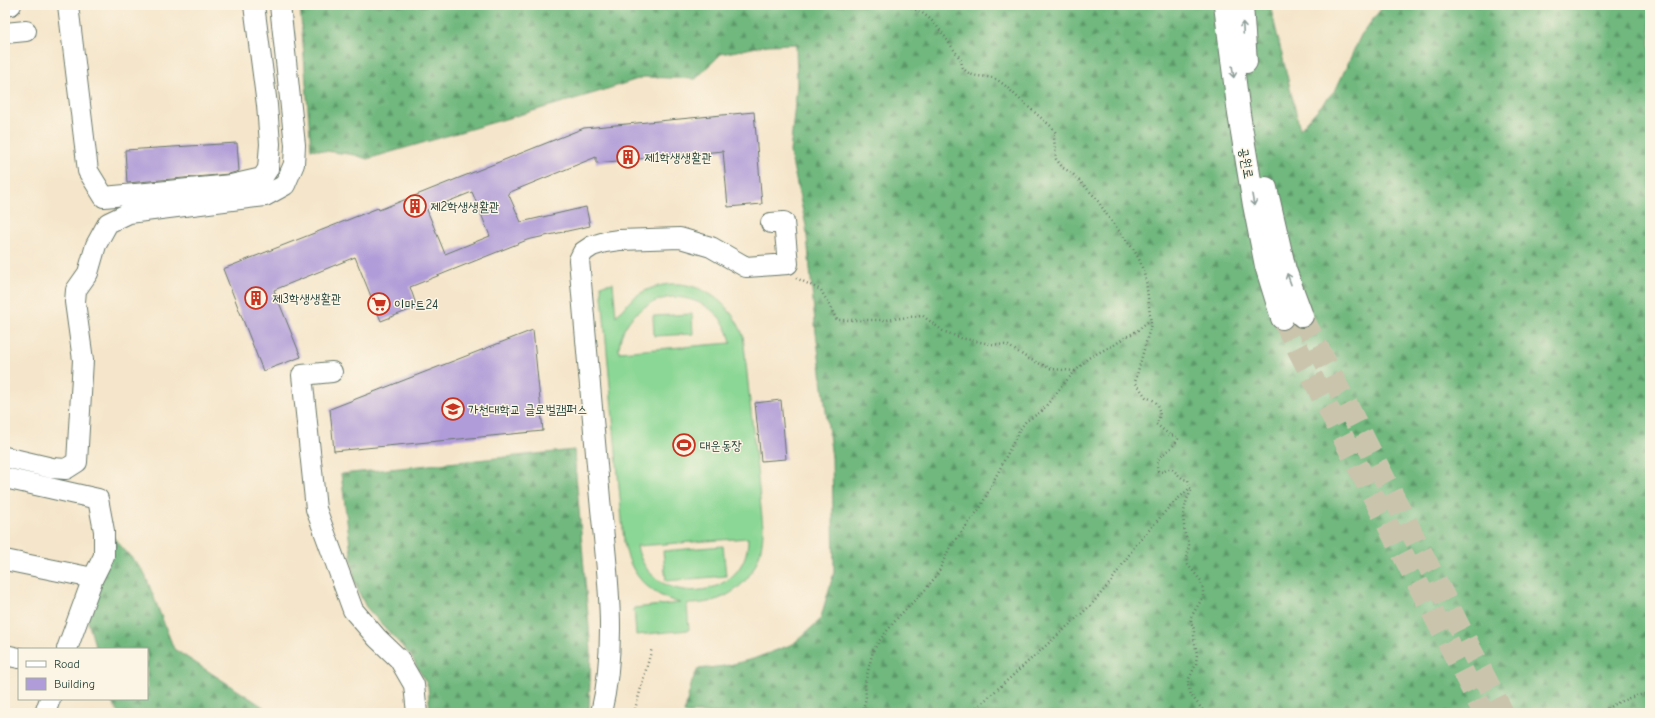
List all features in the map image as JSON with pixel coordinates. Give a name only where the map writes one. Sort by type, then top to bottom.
[{"type":"main road","name":"공원로","points":[[1225,5],[1238,114],[1266,266],[1292,317],[1285,270],[1269,204],[1244,51],[1242,5]]},
{"type":"street","points":[[5,6],[11,5]]},
{"type":"street","points":[[68,5],[88,171],[104,197],[231,185],[262,178],[268,168],[270,144],[267,105],[254,5]]},
{"type":"street","points":[[5,457],[52,468],[66,469],[77,462],[82,360],[75,302],[76,290],[88,273],[96,245],[108,223],[129,212],[265,196],[285,185],[294,164],[295,145],[280,5]]},
{"type":"street","points":[[5,32],[26,31]]},
{"type":"street","points":[[601,713],[611,650],[609,590],[579,260],[583,252],[592,246],[605,242],[619,240],[680,238],[711,247],[746,267],[788,264],[784,222],[771,223]]},
{"type":"street","points":[[332,372],[302,375],[316,510],[353,610],[377,638],[400,659],[414,685],[417,713]]},
{"type":"street","points":[[5,478],[98,498],[104,531],[104,556],[93,578],[67,648]]},
{"type":"street","points":[[5,560],[93,578]]},
{"type":"street","points":[[5,654],[18,658]]},
{"type":"street","points":[[45,713],[50,700]]},
{"type":"path","points":[[845,5],[866,8],[887,5]]},
{"type":"path","points":[[900,5],[909,6],[938,25],[947,37],[955,53],[960,57],[963,68],[973,76],[998,80],[1052,127],[1056,133],[1054,138],[1056,159],[1063,168],[1072,173],[1096,198],[1139,258],[1146,280],[1151,320],[1135,382],[1146,397],[1155,401],[1158,405],[1160,416],[1156,424],[1171,436],[1173,435],[1178,437],[1173,446],[1160,455],[1157,464],[1158,471],[1163,472],[1168,469],[1172,469],[1183,479],[1188,480],[1190,488],[1192,489],[1192,492],[1187,500],[1183,516],[1189,545],[1187,560],[1188,565],[1201,581],[1203,590],[1202,597],[1191,617],[1197,654],[1196,664],[1188,681],[1188,685],[1193,698],[1205,713]]},
{"type":"path","points":[[788,264],[794,277],[821,290],[837,320],[886,320],[923,316],[943,331],[961,338],[990,344],[1007,345],[1029,359],[1052,369],[1075,371]]},
{"type":"path","points":[[862,713],[866,698],[865,683],[869,660],[879,641],[899,616],[925,590],[937,575],[950,547],[980,508],[1019,431],[1026,422],[1041,412],[1075,371],[1088,358],[1114,345],[1137,331],[1151,320]]},
{"type":"path","points":[[971,713],[1090,606],[1110,583],[1127,558],[1150,529],[1170,506],[1190,488]]},
{"type":"path","points":[[634,713],[652,648]]},
{"type":"path","points":[[1600,713],[1620,701],[1637,695],[1650,694]]},
{"type":"green space","points":[[300,5],[1270,5],[1300,129],[1336,89],[1361,35],[1384,5],[1650,5],[1650,713],[684,713],[692,681],[698,669],[725,666],[753,659],[793,644],[820,620],[834,572],[832,458],[816,333],[806,226],[790,152],[797,84],[796,44],[768,45],[721,54],[696,79],[644,77],[595,93],[367,159],[355,155],[311,149]]},
{"type":"green space","name":"대운동장","points":[[613,283],[616,316],[637,295],[656,286],[672,284],[687,285],[715,297],[726,307],[736,320],[743,335],[763,527],[762,544],[758,559],[752,572],[743,583],[732,592],[719,599],[704,603],[687,604],[689,630],[636,635],[634,608],[680,603],[659,594],[642,582],[631,564],[624,542],[601,285]],"holes":[[[673,297],[683,298],[702,304],[711,310],[724,324],[731,343],[619,352],[620,341],[624,331],[636,314],[653,302]],[[748,538],[744,559],[733,575],[717,586],[698,590],[678,589],[660,581],[646,567],[637,546]]]},
{"type":"green space","points":[[692,314],[693,334],[654,336],[653,316]]},
{"type":"green space","points":[[574,450],[591,651],[588,713],[430,713],[428,686],[411,656],[366,607],[355,584],[341,474]]},
{"type":"green space","points":[[107,530],[144,572],[174,649],[265,708],[270,713],[118,713],[111,700],[148,700],[148,648],[96,648],[87,618]]},
{"type":"green space","points":[[723,546],[726,576],[666,581],[663,551]]},
{"type":"building","points":[[754,112],[762,204],[728,207],[723,151],[596,163],[596,157],[508,193],[521,222],[586,207],[590,226],[527,240],[410,287],[417,307],[381,321],[355,257],[274,290],[301,357],[263,371],[223,269],[378,208],[379,210],[584,128]],"holes":[[[472,192],[490,236],[445,254],[427,210]]]},
{"type":"building","points":[[237,143],[239,171],[229,174],[127,183],[125,150]]},
{"type":"building","points":[[533,330],[543,431],[334,451],[330,409]]},
{"type":"building","points":[[781,400],[786,459],[761,461],[755,403]]},
{"type":"tunnel","points":[[1302,316],[1503,713]]},
{"type":"tunnel","points":[[1282,318],[1484,713]]},
{"type":"place","name":"제1학생생활관","points":[[628,157]]},
{"type":"place","name":"제2학생생활관","points":[[415,206]]},
{"type":"place","name":"제3학생생활관","points":[[256,298]]},
{"type":"place","name":"이마트24","points":[[379,304]]},
{"type":"place","name":"가천대학교 글로벌캠퍼스","points":[[453,409]]},
{"type":"place","name":"대운동장","points":[[684,445]]}]
